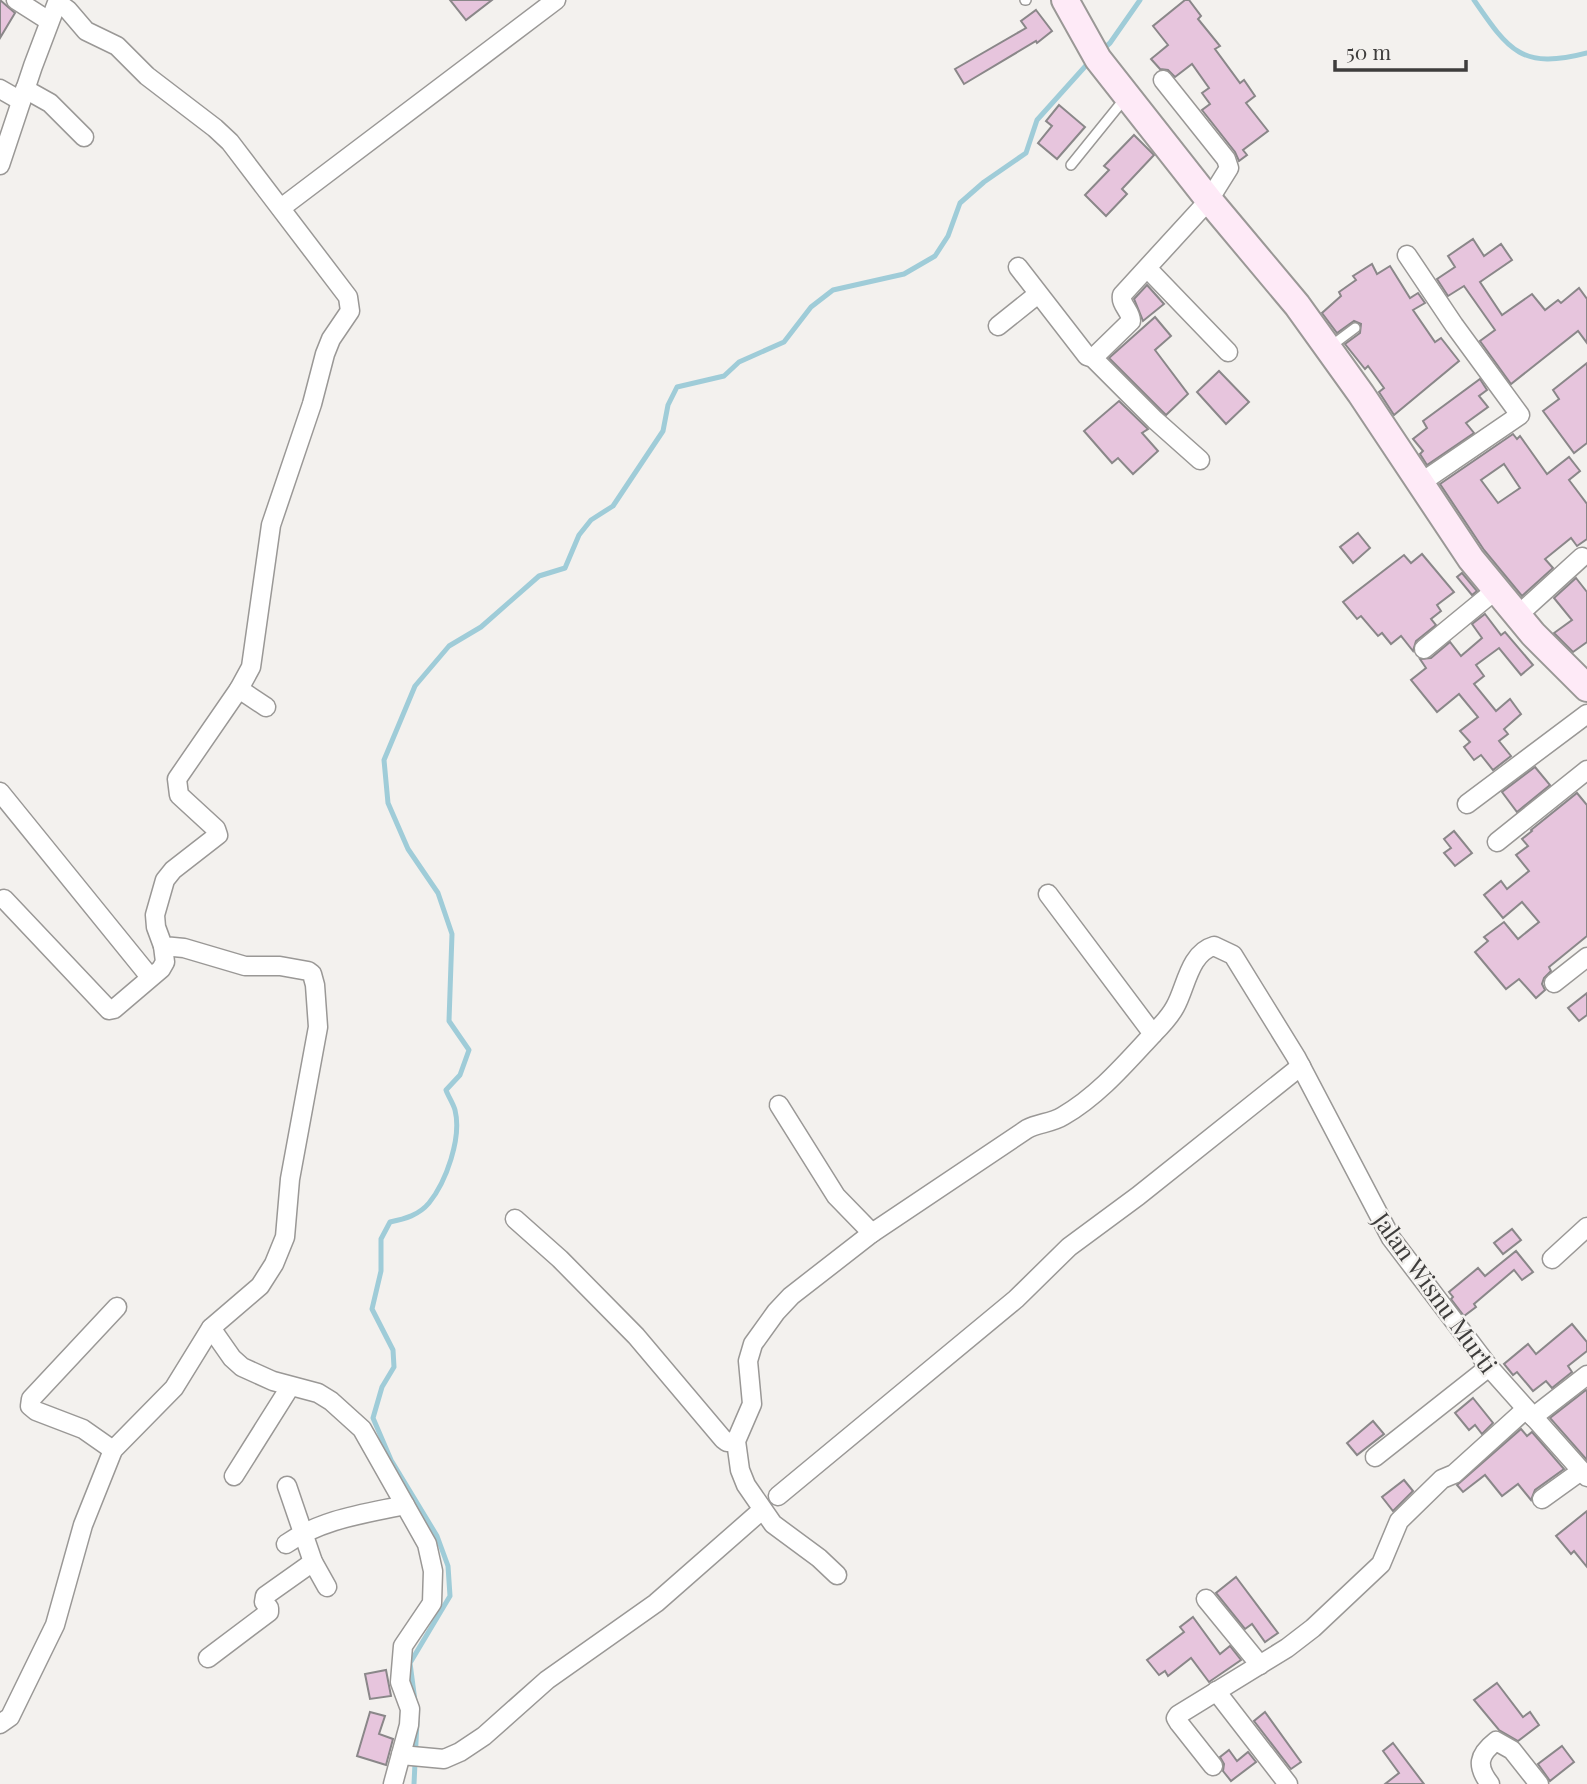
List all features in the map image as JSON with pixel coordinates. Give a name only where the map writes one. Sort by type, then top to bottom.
[{"type":"street","points":[[16,0],[50,21]]},
{"type":"street","points":[[281,208],[556,0]]},
{"type":"street","points":[[1065,0],[1092,49],[1127,96],[1297,305],[1471,559],[1517,616],[1584,679]]},
{"type":"street","points":[[0,165],[58,1],[86,31],[117,46],[146,76],[230,142],[348,297],[350,305],[350,311],[331,339],[325,354],[312,404],[271,525],[261,583],[253,660],[239,689],[177,779],[179,795],[216,829],[218,835],[173,870],[165,880],[155,915],[163,946],[164,962],[161,969],[109,1010],[4,899]]},
{"type":"street","points":[[1093,358],[1129,323],[1130,316],[1121,297],[1209,200],[1229,168],[1226,159],[1163,80]]},
{"type":"street","points":[[0,89],[50,103],[84,137]]},
{"type":"street","points":[[1407,255],[1520,415],[1419,484]]},
{"type":"street","points":[[1018,267],[1087,356],[1093,358],[1200,460]]},
{"type":"street","points":[[1148,269],[1228,352]]},
{"type":"street","points":[[998,326],[1038,294]]},
{"type":"street","points":[[1517,616],[1583,557]]},
{"type":"street","points":[[1424,649],[1497,589]]},
{"type":"street","points":[[239,689],[266,707]]},
{"type":"street","points":[[1466,804],[1587,714]]},
{"type":"street","points":[[1497,842],[1587,770]]},
{"type":"street","points":[[0,792],[150,978]]},
{"type":"street","points":[[837,1575],[773,1524],[746,1485],[740,1470],[736,1441],[751,1404],[748,1361],[753,1344],[791,1296],[872,1233],[1027,1129],[1058,1119],[1072,1110],[1095,1092],[1153,1034],[1048,894]]},
{"type":"street","points":[[0,1724],[10,1717],[55,1625],[83,1525],[113,1450],[174,1388],[211,1328],[260,1286],[274,1264],[285,1237],[290,1179],[318,1027],[312,974],[308,971],[268,965],[245,967],[184,948],[163,946]]},
{"type":"street","name":"Jalan Wisnu Murti","points":[[1153,1034],[1176,1006],[1194,964],[1208,948],[1214,946],[1234,955],[1301,1066],[1383,1225],[1489,1367],[1584,1474]]},
{"type":"street","points":[[1554,983],[1587,957]]},
{"type":"street","points":[[778,1496],[1016,1298],[1069,1247],[1138,1196],[1301,1066]]},
{"type":"street","points":[[779,1105],[836,1196],[872,1233]]},
{"type":"street","points":[[515,1219],[569,1268],[636,1336],[723,1439],[727,1442],[736,1441]]},
{"type":"street","points":[[1552,1259],[1587,1227]]},
{"type":"street","points":[[113,1450],[83,1429],[36,1411],[30,1406],[31,1399],[117,1307]]},
{"type":"street","points":[[211,1328],[232,1358],[242,1367],[290,1387],[318,1393],[362,1429],[427,1544],[433,1571],[432,1603],[403,1646],[401,1682],[410,1709],[410,1757],[393,1784]]},
{"type":"street","points":[[1375,1457],[1489,1367]]},
{"type":"street","points":[[1213,1766],[1178,1723],[1178,1715],[1287,1648],[1313,1628],[1381,1564],[1399,1521],[1442,1479],[1454,1474],[1530,1413],[1587,1375]]},
{"type":"street","points":[[234,1476],[290,1387]]},
{"type":"street","points":[[1542,1499],[1584,1474]]},
{"type":"street","points":[[288,1486],[313,1562],[327,1587]]},
{"type":"street","points":[[286,1544],[303,1533],[342,1518],[405,1505]]},
{"type":"street","points":[[410,1757],[447,1758],[484,1736],[547,1680],[656,1603],[762,1510]]},
{"type":"street","points":[[208,1658],[269,1612],[264,1602],[265,1596],[313,1562]]},
{"type":"street","points":[[1206,1599],[1260,1665]]},
{"type":"street","points":[[1216,1691],[1288,1784]]},
{"type":"street","points":[[1490,1784],[1481,1772],[1481,1758],[1483,1752],[1496,1741],[1512,1750],[1539,1784]]},
{"type":"lane","points":[[1070,165],[1127,96]]},
{"type":"lane","points":[[1328,348],[1355,328]]},
{"type":"building","points":[[0,0],[15,13],[0,38]]},
{"type":"building","points":[[450,0],[492,0],[466,20]]},
{"type":"building","points":[[1185,0],[1189,0],[1201,16],[1198,19],[1220,46],[1215,49],[1240,83],[1244,80],[1255,96],[1246,103],[1268,131],[1243,150],[1247,155],[1239,161],[1202,110],[1210,104],[1202,93],[1209,88],[1192,64],[1175,77],[1168,70],[1160,69],[1151,59],[1168,45],[1153,26]]},
{"type":"building","points":[[1036,10],[1052,31],[1037,43],[1036,41],[964,84],[955,69],[1026,28],[1021,21]]},
{"type":"building","points":[[1059,105],[1085,127],[1057,159],[1038,143],[1052,126],[1046,121]]},
{"type":"building","points":[[1134,135],[1154,155],[1122,189],[1127,194],[1106,216],[1085,195],[1109,170],[1104,166]]},
{"type":"building","points":[[1473,239],[1484,256],[1501,244],[1512,260],[1480,282],[1502,315],[1532,294],[1545,310],[1558,300],[1561,303],[1579,288],[1587,299],[1587,343],[1578,331],[1511,384],[1480,341],[1495,330],[1464,286],[1448,296],[1437,279],[1455,267],[1448,256]]},
{"type":"building","points":[[1372,264],[1377,274],[1390,266],[1410,298],[1418,293],[1425,303],[1413,310],[1435,342],[1441,338],[1459,361],[1394,415],[1379,392],[1384,388],[1368,366],[1365,369],[1345,344],[1360,333],[1361,324],[1354,321],[1337,333],[1322,313],[1341,296],[1339,292],[1356,280],[1353,276]]},
{"type":"building","points":[[1147,285],[1164,304],[1143,321],[1134,299]]},
{"type":"building","points":[[1155,317],[1171,336],[1155,350],[1188,394],[1166,415],[1109,358]]},
{"type":"building","points":[[1587,363],[1587,443],[1574,453],[1543,411],[1559,399],[1553,390]]},
{"type":"building","points":[[1219,371],[1249,402],[1226,424],[1197,392]]},
{"type":"building","points":[[1480,379],[1487,390],[1479,396],[1488,407],[1466,423],[1474,433],[1427,465],[1420,454],[1423,451],[1413,439],[1427,428],[1423,421]]},
{"type":"building","points":[[1119,401],[1148,429],[1142,433],[1158,451],[1133,474],[1118,458],[1112,463],[1084,431]]},
{"type":"building","points":[[1513,434],[1517,439],[1520,436],[1547,474],[1569,457],[1580,471],[1569,480],[1587,504],[1587,539],[1577,546],[1571,538],[1545,559],[1553,568],[1522,596],[1484,550],[1440,484]],"holes":[[[1504,464],[1520,488],[1498,503],[1481,480]]]},
{"type":"building","points":[[1358,533],[1370,548],[1353,563],[1340,547]]},
{"type":"building","points":[[1422,554],[1454,592],[1437,605],[1441,611],[1431,619],[1436,625],[1416,641],[1413,651],[1401,636],[1391,644],[1382,633],[1378,636],[1361,616],[1357,619],[1343,602],[1404,555],[1411,563]]},
{"type":"building","points":[[1462,573],[1477,591],[1472,595],[1457,577]]},
{"type":"building","points":[[1576,578],[1587,592],[1587,642],[1573,652],[1554,633],[1572,620],[1554,598]]},
{"type":"building","points":[[1485,614],[1501,635],[1505,632],[1533,665],[1521,675],[1499,648],[1476,665],[1484,676],[1474,684],[1496,711],[1510,699],[1521,714],[1504,729],[1508,734],[1499,741],[1511,756],[1493,770],[1481,755],[1474,760],[1464,747],[1470,742],[1460,731],[1478,717],[1459,694],[1437,712],[1411,680],[1426,668],[1420,659],[1431,658],[1450,642],[1461,656],[1482,638],[1472,624]]},
{"type":"building","points":[[1535,767],[1550,785],[1517,812],[1502,792]]},
{"type":"building","points":[[1577,793],[1587,805],[1587,936],[1549,967],[1551,971],[1542,984],[1545,990],[1536,998],[1519,979],[1506,989],[1475,952],[1488,941],[1484,937],[1504,922],[1518,939],[1539,922],[1522,902],[1503,918],[1484,895],[1501,881],[1507,889],[1529,871],[1516,855],[1528,846],[1522,839]]},
{"type":"building","points":[[1454,831],[1472,853],[1455,866],[1444,853],[1451,848],[1444,839]]},
{"type":"building","points":[[1587,993],[1587,1015],[1579,1021],[1568,1008]]},
{"type":"building","points":[[1512,1229],[1521,1240],[1503,1254],[1494,1243]]},
{"type":"building","points":[[1516,1251],[1533,1272],[1522,1280],[1514,1270],[1464,1316],[1449,1292],[1478,1268],[1485,1276]]},
{"type":"building","points":[[1572,1324],[1587,1342],[1587,1351],[1568,1366],[1572,1372],[1552,1388],[1546,1381],[1533,1391],[1517,1372],[1513,1375],[1504,1364],[1528,1344],[1536,1354]]},
{"type":"building","points":[[1587,1391],[1587,1460],[1550,1418]]},
{"type":"building","points":[[1473,1398],[1493,1423],[1482,1434],[1475,1425],[1469,1430],[1455,1413]]},
{"type":"building","points":[[1373,1421],[1384,1434],[1357,1455],[1347,1443]]},
{"type":"building","points":[[1521,1429],[1527,1436],[1532,1432],[1564,1469],[1535,1490],[1531,1500],[1518,1484],[1502,1496],[1485,1475],[1463,1492],[1457,1485]]},
{"type":"building","points":[[1404,1480],[1413,1491],[1393,1511],[1382,1497]]},
{"type":"building","points":[[1587,1511],[1587,1567],[1574,1551],[1571,1554],[1556,1536]]},
{"type":"building","points":[[1236,1577],[1278,1633],[1265,1642],[1252,1624],[1245,1629],[1216,1593]]},
{"type":"building","points":[[1193,1617],[1220,1654],[1230,1646],[1241,1660],[1209,1682],[1191,1658],[1168,1676],[1165,1671],[1159,1675],[1147,1660],[1184,1632],[1180,1627]]},
{"type":"building","points":[[386,1670],[391,1696],[370,1699],[365,1674]]},
{"type":"building","points":[[1497,1683],[1523,1717],[1530,1712],[1539,1725],[1518,1741],[1499,1730],[1474,1700]]},
{"type":"building","points":[[370,1712],[385,1716],[379,1734],[393,1739],[386,1765],[357,1756]]},
{"type":"building","points":[[1265,1712],[1301,1762],[1291,1769],[1254,1721]]},
{"type":"building","points":[[1393,1743],[1424,1784],[1385,1784],[1399,1773],[1383,1751]]},
{"type":"building","points":[[1562,1746],[1574,1762],[1550,1781],[1538,1764]]},
{"type":"building","points":[[1229,1750],[1237,1761],[1248,1752],[1256,1762],[1231,1781],[1223,1771],[1224,1764],[1220,1757]]},
{"type":"waterway","points":[[1102,50],[1110,43],[1140,0]]},
{"type":"waterway","points":[[1474,0],[1497,32],[1519,52],[1547,59],[1587,53]]},
{"type":"waterway","points":[[415,1701],[410,1663],[450,1596],[448,1566],[437,1536],[391,1460],[373,1418],[382,1387],[394,1367],[393,1350],[372,1309],[381,1271],[381,1239],[390,1222],[421,1211],[429,1203],[447,1172],[457,1121],[446,1090],[460,1075],[469,1050],[449,1021],[452,934],[438,893],[408,849],[388,803],[384,760],[415,686],[449,646],[481,627],[539,576],[565,568],[579,535],[591,520],[613,506],[663,431],[668,405],[677,387],[724,376],[739,362],[784,342],[811,307],[833,290],[904,274],[935,256],[948,236],[960,203],[984,182],[1026,153],[1037,120],[1090,61]]},
{"type":"waterway","points":[[414,1784],[417,1721]]}]
